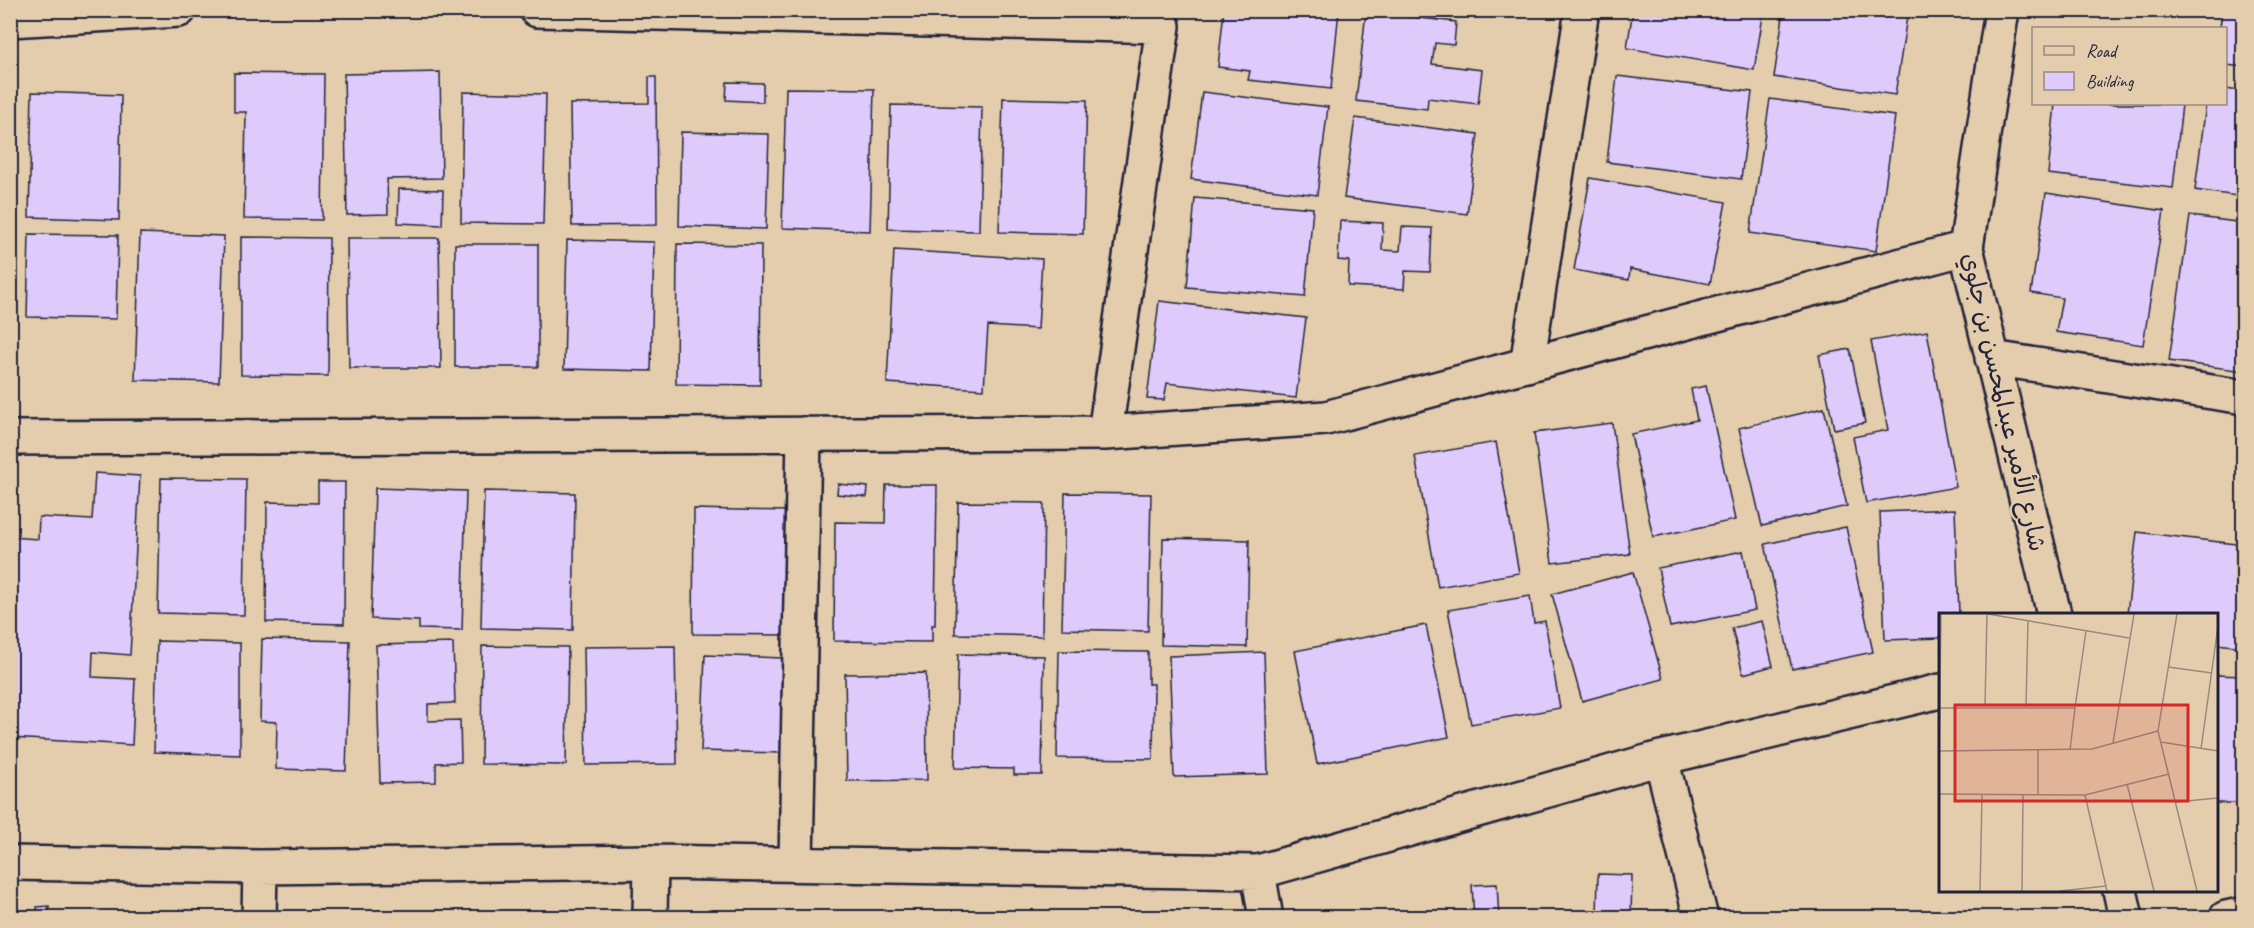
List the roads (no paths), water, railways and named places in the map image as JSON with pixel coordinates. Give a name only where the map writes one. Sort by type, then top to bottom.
[{"type":"street","points":[[10,20],[179,10]]},
{"type":"street","points":[[537,10],[1164,18],[1105,433]]},
{"type":"street","points":[[1527,365],[1582,10]]},
{"type":"street","name":"شارع الأمير عبدالمحسن بن جلوي","points":[[2002,10],[1966,248],[2054,613]]},
{"type":"street","points":[[10,438],[1105,433],[1326,418],[1966,248]]},
{"type":"street","points":[[1992,358],[2244,397]]},
{"type":"street","points":[[796,864],[804,434]]},
{"type":"street","points":[[10,863],[260,867],[651,862],[1258,872],[1661,758],[1939,691]]},
{"type":"street","points":[[1661,758],[1701,918]]},
{"type":"street","points":[[651,862],[651,918]]},
{"type":"street","points":[[259,918],[260,867]]},
{"type":"street","points":[[1258,872],[1266,918]]},
{"type":"street","points":[[2120,892],[2126,918]]},
{"type":"street","points":[[2226,918],[2244,914]]}]
